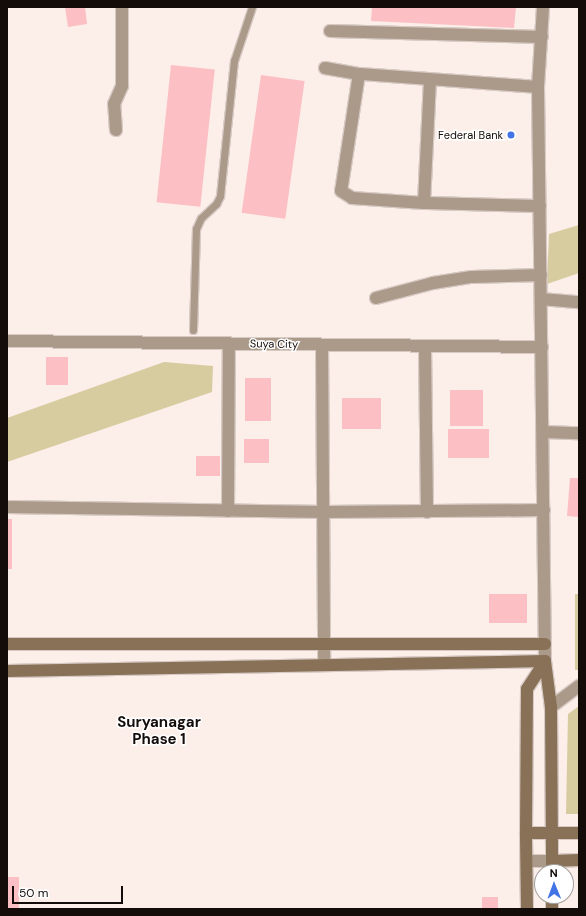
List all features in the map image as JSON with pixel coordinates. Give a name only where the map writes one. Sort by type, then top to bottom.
[{"type":"street","points":[[116,130],[114,104],[122,86],[122,7]]},
{"type":"street","points":[[543,7],[538,87],[545,661],[551,707],[552,864]]},
{"type":"street","points":[[330,31],[542,37]]},
{"type":"street","points":[[325,68],[359,74],[538,87]]},
{"type":"street","points":[[359,74],[341,192],[352,198],[424,203],[540,206]]},
{"type":"street","points":[[424,203],[430,79]]},
{"type":"street","points":[[376,298],[433,283],[472,277],[541,275]]},
{"type":"street","points":[[541,299],[579,302]]},
{"type":"street","name":"Suya City","points":[[7,341],[425,347],[542,347]]},
{"type":"street","points":[[228,511],[229,344]]},
{"type":"street","points":[[322,345],[324,665]]},
{"type":"street","points":[[425,347],[426,512]]},
{"type":"street","points":[[543,432],[579,433]]},
{"type":"street","points":[[7,507],[324,512],[544,510]]},
{"type":"street","points":[[7,644],[545,644]]},
{"type":"street","points":[[7,671],[545,661]]},
{"type":"street","points":[[527,909],[527,689],[545,661]]},
{"type":"street","points":[[551,707],[579,686]]},
{"type":"street","points":[[526,833],[579,833]]},
{"type":"street","points":[[561,864],[579,860]]},
{"type":"street","points":[[527,861],[542,864]]},
{"type":"lane","points":[[192,330],[196,229],[201,218],[216,204],[220,196],[234,61],[252,7]]},
{"type":"shaded area","points":[[579,225],[579,273],[547,284],[549,234]]},
{"type":"shaded area","points":[[164,362],[213,366],[212,392],[7,462],[7,418]]},
{"type":"shaded area","points":[[575,594],[579,594],[579,670],[575,670]]},
{"type":"shaded area","points":[[579,706],[579,814],[566,814],[568,714]]},
{"type":"building","points":[[65,7],[85,7],[87,24],[68,27]]},
{"type":"building","points":[[372,7],[516,7],[514,28],[371,21]]},
{"type":"building","points":[[171,65],[215,70],[200,207],[157,202]]},
{"type":"building","points":[[261,75],[305,81],[285,219],[242,213]]},
{"type":"building","points":[[46,357],[68,357],[68,385],[46,385]]},
{"type":"building","points":[[245,378],[271,378],[271,421],[245,421]]},
{"type":"building","points":[[450,390],[483,390],[483,426],[450,426]]},
{"type":"building","points":[[342,398],[381,398],[381,429],[342,429]]},
{"type":"building","points":[[448,429],[489,429],[489,458],[448,458]]},
{"type":"building","points":[[244,439],[269,439],[269,463],[244,463]]},
{"type":"building","points":[[196,456],[220,456],[220,476],[196,476]]},
{"type":"building","points":[[570,478],[579,478],[579,517],[567,516]]},
{"type":"building","points":[[7,519],[12,519],[12,569],[7,569]]},
{"type":"building","points":[[489,594],[527,594],[527,623],[489,623]]},
{"type":"building","points":[[7,877],[19,877],[19,909],[7,909]]},
{"type":"building","points":[[482,897],[498,897],[498,909],[482,909]]},
{"type":"place","name":"Federal Bank","points":[[511,135]]},
{"type":"district","name":"Suryanagar Phase 1","points":[[159,730]]}]
